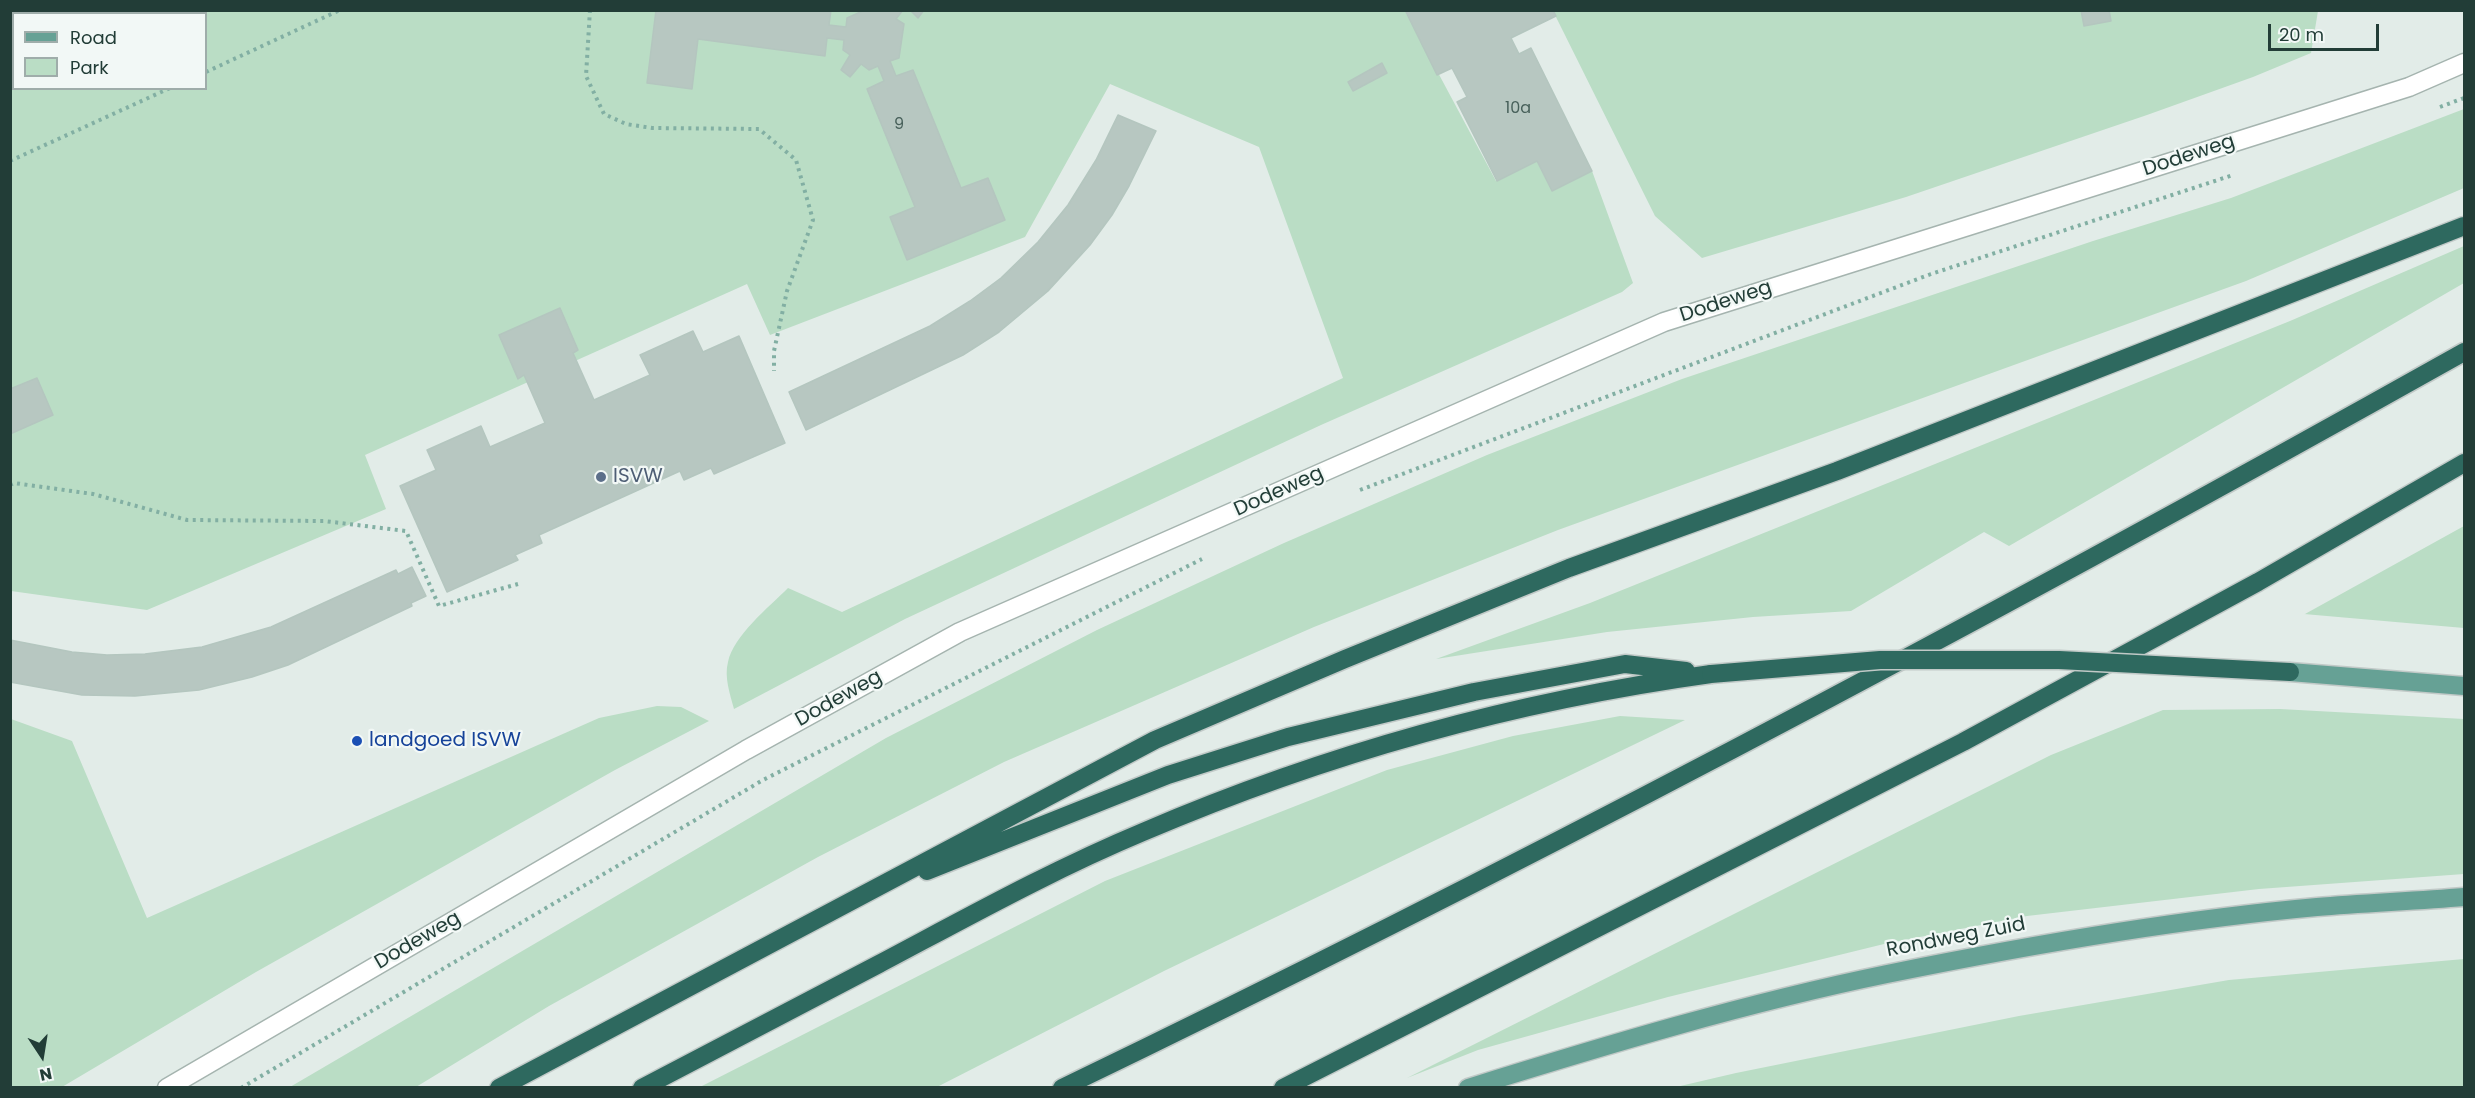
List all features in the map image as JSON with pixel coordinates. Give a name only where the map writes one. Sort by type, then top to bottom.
[{"type":"highway","points":[[499,1088],[1155,740],[1345,658],[1569,568],[1837,471],[2464,226]]},
{"type":"highway","points":[[1062,1088],[1588,825],[2205,498],[2464,352]]},
{"type":"highway","points":[[1283,1088],[1974,736],[2258,582],[2464,463]]},
{"type":"highway","points":[[642,1088],[1004,898],[1143,832],[1257,787],[1383,744],[1505,710],[1628,685],[1711,674],[1880,660],[2047,660],[2290,672]]},
{"type":"highway","points":[[836,908],[1168,776],[1288,737],[1474,692],[1625,664],[1711,674]]},
{"type":"main road","points":[[2290,672],[2464,686]]},
{"type":"main road","name":"Rondweg Zuid","points":[[1468,1088],[1614,1043],[1759,1004],[1898,972],[2058,942],[2191,922],[2316,908],[2464,897]]},
{"type":"street","name":"Dodeweg","points":[[167,1088],[746,750],[960,632],[1664,322],[2409,87],[2464,63]]},
{"type":"path","points":[[207,72],[340,10]]},
{"type":"path","points":[[590,10],[586,76],[604,114],[626,124],[651,128],[759,129],[796,160],[813,220],[787,291],[774,351],[774,371]]},
{"type":"path","points":[[10,161],[166,90]]},
{"type":"path","points":[[2437,108],[2464,98]]},
{"type":"path","name":"Dodeweg","points":[[1359,490],[1931,274],[2235,174]]},
{"type":"path","points":[[10,485],[14,483],[93,494],[187,520],[324,521],[406,531],[439,606],[518,584]]},
{"type":"path","name":"Dodeweg","points":[[242,1088],[763,780],[1207,557]]},
{"type":"green space","points":[[10,11],[1405,11],[1496,181],[1537,161],[1552,191],[1592,171],[1633,283],[1622,292],[1321,425],[905,619],[734,709],[727,674],[731,652],[744,632],[788,588],[842,612],[1343,378],[1259,147],[1110,84],[1025,237],[770,335],[747,284],[365,455],[386,509],[147,610],[11,591]]},
{"type":"green space","points":[[1553,11],[2318,11],[2311,53],[2253,77],[1906,197],[1702,258],[1655,216]]},
{"type":"green space","points":[[2464,109],[2464,188],[2246,281],[1558,530],[1314,627],[1004,762],[818,857],[549,1006],[416,1087],[290,1087],[886,738],[1097,630],[1284,543],[1487,455],[1682,379],[2093,241],[2231,198]]},
{"type":"green space","points":[[2464,246],[2464,283],[2009,546],[1984,532],[1851,611],[1753,617],[1607,632],[1436,659],[1590,603],[2290,321]]},
{"type":"green space","points":[[2464,526],[2464,628],[2304,614],[2305,614]]},
{"type":"green space","points":[[657,706],[681,707],[709,721],[615,770],[256,972],[62,1087],[11,1087],[11,719],[72,741],[147,918],[599,718]]},
{"type":"green space","points":[[2280,709],[2464,719],[2464,874],[2259,889],[2027,916],[1884,944],[1668,997],[1478,1050],[1407,1078],[2051,755],[2163,710]]},
{"type":"green space","points":[[1620,716],[1685,720],[1164,971],[937,1087],[700,1087],[1105,881],[1387,770],[1513,736]]},
{"type":"green space","points":[[2464,959],[2464,1087],[1676,1087],[2019,1016],[2229,980]]},
{"type":"building","points":[[656,10],[831,10],[829,25],[846,27],[847,18],[865,10],[903,10],[896,19],[904,24],[899,58],[890,61],[896,76],[913,70],[961,188],[988,178],[1005,220],[907,260],[890,217],[915,207],[867,89],[884,81],[878,66],[869,70],[861,64],[850,77],[841,70],[850,55],[843,50],[844,40],[827,38],[825,56],[698,39],[692,89],[647,83]]},
{"type":"building","points":[[910,10],[924,10],[918,18]]},
{"type":"building","points":[[1405,10],[1553,10],[1556,16],[1511,38],[1519,54],[1531,48],[1592,171],[1552,191],[1537,161],[1497,181],[1457,102],[1467,97],[1452,68],[1437,75]]},
{"type":"building","points":[[2081,10],[2109,10],[2111,21],[2084,26]]},
{"type":"building","points":[[1382,63],[1387,73],[1353,91],[1348,82]]},
{"type":"building","points":[[1118,115],[1156,131],[1112,215],[1090,245],[1048,291],[999,332],[963,355],[806,430],[789,392],[930,326],[1001,278],[1038,242],[1068,205],[1096,160]]},
{"type":"building","points":[[560,308],[578,350],[573,353],[594,400],[650,375],[640,355],[693,331],[703,352],[739,336],[785,443],[714,474],[711,468],[684,480],[680,471],[539,535],[542,543],[515,555],[518,560],[447,592],[400,486],[436,470],[427,450],[481,426],[490,447],[545,423],[524,375],[518,379],[499,335]]},
{"type":"building","points":[[37,378],[53,415],[10,434],[10,389]]},
{"type":"building","points":[[412,567],[426,596],[411,603],[412,606],[288,665],[252,677],[199,690],[135,696],[82,695],[10,682],[10,640],[72,652],[107,655],[145,654],[202,647],[271,627],[396,570],[398,574]]},
{"type":"place","name":"ISVW","points":[[601,477]]},
{"type":"place","name":"landgoed ISVW","points":[[357,741]]}]
